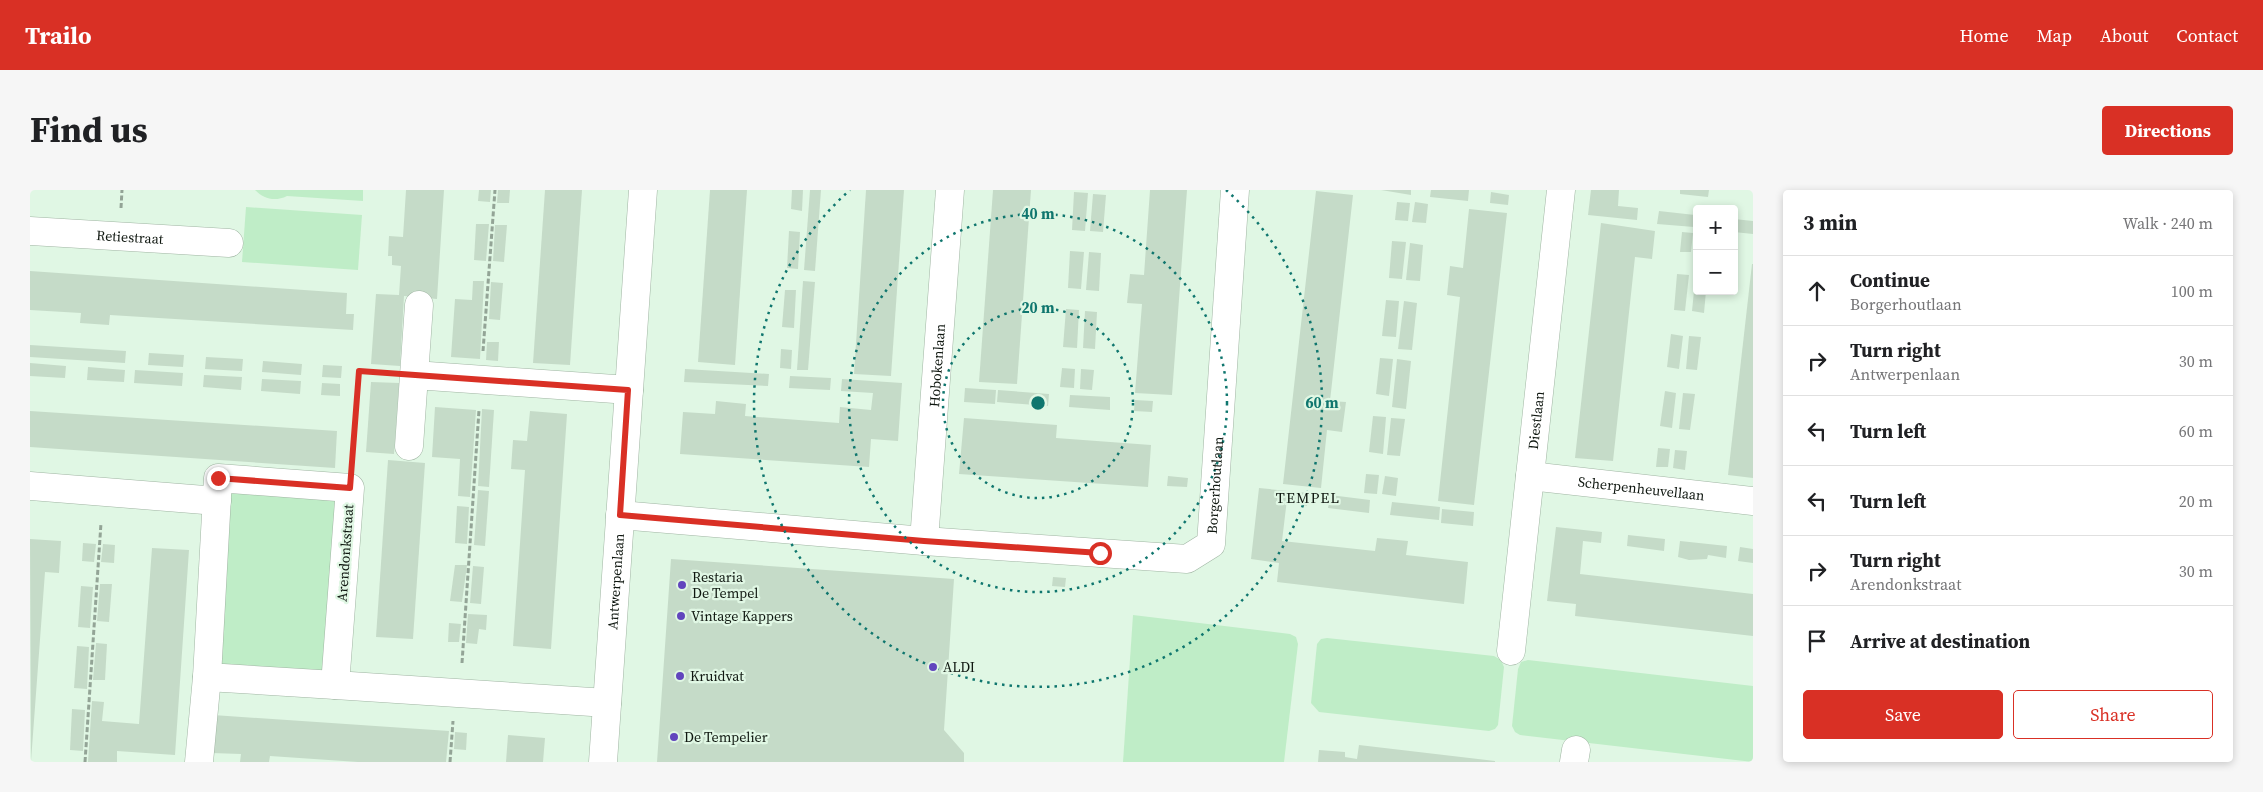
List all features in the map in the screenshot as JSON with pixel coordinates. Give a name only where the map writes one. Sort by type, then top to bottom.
[{"type":"street","name":"Antwerpenlaan","points":[[603,762],[643,190]]},
{"type":"street","name":"Hobokenlaan","points":[[924,541],[950,190]]},
{"type":"street","name":"Borgerhoutlaan","points":[[620,515],[924,541],[1187,559],[1211,544],[1235,190]]},
{"type":"street","name":"Diestlaan","points":[[1511,651],[1560,190]]},
{"type":"street","name":"Retiestraat","points":[[30,231],[229,243]]},
{"type":"street","points":[[410,446],[419,305]]},
{"type":"street","points":[[414,374],[628,390]]},
{"type":"street","name":"Scherpenheuvellaan","points":[[1530,476],[1753,501]]},
{"type":"street","name":"Arendonkstraat","points":[[199,762],[207,677],[218,478],[350,488],[336,685]]},
{"type":"street","points":[[30,486],[217,501]]},
{"type":"street","points":[[207,677],[607,703]]},
{"type":"path","points":[[459,694],[495,190]]},
{"type":"path","points":[[350,488],[359,371],[414,374]]},
{"type":"path","points":[[85,762],[99,544]]},
{"type":"path","points":[[450,762],[452,725]]},
{"type":"green space","points":[[255,190],[363,190],[363,201],[287,196],[274,199],[262,196]]},
{"type":"green space","points":[[246,207],[362,215],[358,270],[242,262]]},
{"type":"green space","points":[[230,488],[340,495],[331,665],[322,673],[218,664]]},
{"type":"green space","points":[[1133,615],[1290,634],[1296,637],[1298,644],[1284,762],[1123,762]]},
{"type":"green space","points":[[1327,638],[1494,656],[1501,660],[1504,667],[1498,725],[1495,729],[1489,731],[1319,712],[1311,703],[1317,644],[1321,639]]},
{"type":"green space","points":[[1528,660],[1753,686],[1753,762],[1520,735],[1515,732],[1512,726],[1518,669],[1521,662]]},
{"type":"building","points":[[406,190],[444,190],[437,299],[404,296],[400,366],[371,364],[376,294],[399,295],[401,266],[392,265],[392,256],[388,256],[389,236],[403,237]]},
{"type":"building","points":[[479,190],[491,190],[490,202],[478,201]]},
{"type":"building","points":[[498,190],[510,190],[509,203],[497,203]]},
{"type":"building","points":[[545,190],[582,190],[570,365],[533,363]]},
{"type":"building","points":[[710,190],[747,190],[735,365],[698,362]]},
{"type":"building","points":[[792,190],[803,190],[802,211],[791,209]]},
{"type":"building","points":[[810,190],[821,190],[815,271],[804,270]]},
{"type":"building","points":[[866,190],[904,190],[891,376],[854,374]]},
{"type":"building","points":[[993,190],[1031,190],[1017,384],[979,382]]},
{"type":"building","points":[[1150,190],[1187,190],[1172,395],[1135,393],[1142,304],[1127,303],[1130,274],[1144,275]]},
{"type":"building","points":[[1381,190],[1411,190],[1411,195]]},
{"type":"building","points":[[1431,190],[1469,190],[1468,201],[1430,197]]},
{"type":"building","points":[[1591,190],[1619,190],[1618,206],[1638,208],[1637,220],[1588,215]]},
{"type":"building","points":[[1680,190],[1709,190],[1708,197],[1680,194]]},
{"type":"building","points":[[1316,191],[1353,195],[1330,401],[1346,402],[1342,432],[1327,430],[1321,488],[1283,484]]},
{"type":"building","points":[[1074,192],[1088,193],[1085,231],[1072,230]]},
{"type":"building","points":[[1491,192],[1509,195],[1508,205],[1490,203]]},
{"type":"building","points":[[1093,194],[1106,195],[1103,232],[1090,231]]},
{"type":"building","points":[[1397,202],[1410,203],[1408,221],[1395,220]]},
{"type":"building","points":[[1415,202],[1428,204],[1426,223],[1412,222]]},
{"type":"building","points":[[1469,209],[1507,213],[1474,505],[1438,501],[1460,297],[1447,295],[1450,266],[1463,268]]},
{"type":"building","points":[[1659,211],[1693,215],[1693,227],[1657,224]]},
{"type":"building","points":[[1738,219],[1753,221],[1753,234],[1738,232]]},
{"type":"building","points":[[1601,223],[1655,231],[1652,259],[1635,257],[1613,461],[1575,458]]},
{"type":"building","points":[[476,224],[489,224],[486,261],[474,260]]},
{"type":"building","points":[[495,225],[507,225],[504,262],[493,261]]},
{"type":"building","points":[[789,231],[800,232],[798,269],[787,268]]},
{"type":"building","points":[[1682,232],[1693,233],[1691,252],[1680,252]]},
{"type":"building","points":[[1392,241],[1406,242],[1402,279],[1389,278]]},
{"type":"building","points":[[1410,243],[1423,245],[1420,281],[1406,280]]},
{"type":"building","points":[[1070,251],[1084,252],[1081,289],[1068,288]]},
{"type":"building","points":[[1089,252],[1101,253],[1099,291],[1086,290]]},
{"type":"building","points":[[1753,264],[1753,478],[1728,475]]},
{"type":"building","points":[[30,271],[347,293],[346,314],[354,314],[353,330],[110,315],[109,325],[80,323],[81,313],[30,310]]},
{"type":"building","points":[[1677,274],[1689,275],[1685,311],[1674,310]]},
{"type":"building","points":[[473,281],[484,281],[480,359],[451,357],[455,299],[472,300]]},
{"type":"building","points":[[803,281],[815,282],[808,370],[797,370]]},
{"type":"building","points":[[491,282],[503,283],[500,320],[489,319]]},
{"type":"building","points":[[785,290],[796,290],[794,328],[782,327]]},
{"type":"building","points":[[1694,295],[1706,295],[1704,313],[1692,311]]},
{"type":"building","points":[[1386,300],[1399,301],[1396,337],[1382,336]]},
{"type":"building","points":[[1404,301],[1417,303],[1412,350],[1398,349]]},
{"type":"building","points":[[1066,309],[1079,310],[1077,348],[1063,347]]},
{"type":"building","points":[[1085,311],[1097,312],[1095,349],[1083,348]]},
{"type":"building","points":[[1671,334],[1683,336],[1679,369],[1667,367]]},
{"type":"building","points":[[1689,336],[1701,337],[1697,370],[1686,369]]},
{"type":"building","points":[[487,342],[499,342],[498,361],[486,360]]},
{"type":"building","points":[[30,345],[126,351],[125,363],[30,357]]},
{"type":"building","points":[[781,349],[792,350],[791,369],[780,368]]},
{"type":"building","points":[[149,353],[184,355],[183,367],[148,365]]},
{"type":"building","points":[[206,357],[243,359],[242,371],[205,369]]},
{"type":"building","points":[[1380,358],[1393,359],[1389,396],[1376,394]]},
{"type":"building","points":[[1397,359],[1411,361],[1406,409],[1392,407]]},
{"type":"building","points":[[263,361],[302,364],[301,375],[262,372]]},
{"type":"building","points":[[30,363],[66,366],[65,378],[30,376]]},
{"type":"building","points":[[323,365],[342,366],[341,378],[322,377]]},
{"type":"building","points":[[88,367],[125,370],[124,382],[87,380]]},
{"type":"building","points":[[1062,368],[1075,369],[1074,388],[1060,387]]},
{"type":"building","points":[[685,369],[769,374],[768,386],[684,382]]},
{"type":"building","points":[[1081,369],[1094,370],[1092,390],[1080,389]]},
{"type":"building","points":[[135,370],[183,373],[182,386],[134,383]]},
{"type":"building","points":[[204,375],[242,377],[241,390],[203,387]]},
{"type":"building","points":[[790,376],[831,378],[830,390],[789,388]]},
{"type":"building","points":[[262,379],[301,381],[300,394],[261,391]]},
{"type":"building","points":[[842,379],[902,383],[898,441],[871,439],[869,467],[680,454],[683,412],[715,414],[716,401],[746,404],[745,416],[839,423],[840,407],[871,410],[873,393],[841,391]]},
{"type":"building","points":[[371,382],[399,383],[394,454],[366,452]]},
{"type":"building","points":[[322,383],[340,384],[340,396],[321,395]]},
{"type":"building","points":[[965,388],[996,390],[995,404],[964,402]]},
{"type":"building","points":[[998,390],[1049,394],[1048,406],[997,402]]},
{"type":"building","points":[[1665,391],[1676,393],[1672,428],[1660,426]]},
{"type":"building","points":[[1683,393],[1695,394],[1690,430],[1679,429]]},
{"type":"building","points":[[1070,395],[1110,397],[1110,410],[1069,407]]},
{"type":"building","points":[[1135,400],[1153,401],[1152,412],[1134,411]]},
{"type":"building","points":[[435,407],[476,410],[470,497],[458,496],[460,459],[432,457]]},
{"type":"building","points":[[482,409],[494,410],[489,487],[478,486]]},
{"type":"building","points":[[30,411],[337,431],[335,468],[30,447]]},
{"type":"building","points":[[530,411],[567,414],[551,649],[513,646],[525,470],[511,469],[513,440],[527,441]]},
{"type":"building","points":[[1373,416],[1386,417],[1383,454],[1369,452]]},
{"type":"building","points":[[964,418],[1057,425],[1056,438],[1151,445],[1148,487],[959,474]]},
{"type":"building","points":[[1391,418],[1405,419],[1400,456],[1387,455]]},
{"type":"building","points":[[1658,448],[1670,449],[1668,467],[1656,467]]},
{"type":"building","points":[[1675,450],[1687,451],[1685,470],[1673,468]]},
{"type":"building","points":[[388,460],[425,463],[413,639],[376,637]]},
{"type":"building","points":[[1366,474],[1379,475],[1377,494],[1364,493]]},
{"type":"building","points":[[1168,476],[1188,478],[1187,487],[1167,486]]},
{"type":"building","points":[[1385,476],[1398,478],[1396,496],[1382,494]]},
{"type":"building","points":[[1259,488],[1288,491],[1282,541],[1375,551],[1377,538],[1408,541],[1406,555],[1468,562],[1464,604],[1277,582],[1279,563],[1251,559]]},
{"type":"building","points":[[478,490],[489,491],[485,546],[474,545]]},
{"type":"building","points":[[1289,491],[1309,493],[1307,506],[1287,503]]},
{"type":"building","points":[[1330,495],[1370,500],[1369,513],[1328,508]]},
{"type":"building","points":[[1392,502],[1440,507],[1439,520],[1390,515]]},
{"type":"building","points":[[457,506],[469,507],[467,544],[455,543]]},
{"type":"building","points":[[1442,509],[1474,512],[1473,526],[1441,523]]},
{"type":"building","points":[[1556,527],[1602,532],[1601,543],[1583,541],[1580,574],[1753,594],[1753,636],[1575,616],[1576,604],[1547,601]]},
{"type":"building","points":[[1628,535],[1665,539],[1664,551],[1627,546]]},
{"type":"building","points":[[30,539],[61,541],[59,573],[45,572],[31,761]]},
{"type":"building","points":[[1680,541],[1727,546],[1726,558],[1708,555],[1707,559],[1689,560],[1678,557]]},
{"type":"building","points":[[83,543],[96,544],[94,562],[82,561]]},
{"type":"building","points":[[103,544],[115,545],[114,563],[101,562]]},
{"type":"building","points":[[1740,547],[1753,549],[1753,563],[1738,561]]},
{"type":"building","points":[[152,548],[189,550],[175,755],[117,751],[117,762],[88,762],[92,701],[104,702],[102,721],[139,724]]},
{"type":"building","points":[[671,559],[954,579],[944,730],[964,753],[964,762],[657,762]]},
{"type":"building","points":[[455,565],[467,565],[462,602],[450,601]]},
{"type":"building","points":[[473,566],[484,567],[481,604],[470,603]]},
{"type":"building","points":[[1053,577],[1066,578],[1065,587],[1052,586]]},
{"type":"building","points":[[100,584],[112,584],[109,622],[97,621]]},
{"type":"building","points":[[81,586],[93,587],[90,628],[78,627]]},
{"type":"building","points":[[468,614],[487,615],[486,630],[479,629],[477,644],[466,643]]},
{"type":"building","points":[[449,623],[461,624],[459,642],[448,642]]},
{"type":"building","points":[[96,643],[107,644],[105,680],[93,680]]},
{"type":"building","points":[[77,646],[89,647],[87,689],[74,688]]},
{"type":"building","points":[[72,709],[85,710],[83,751],[70,750]]},
{"type":"building","points":[[213,715],[449,731],[446,762],[358,762],[270,756],[269,762],[240,762],[241,754],[211,753]]},
{"type":"building","points":[[455,732],[467,733],[466,750],[454,749]]},
{"type":"building","points":[[508,735],[545,738],[543,762],[506,762]]},
{"type":"building","points":[[1359,745],[1495,762],[1318,762],[1319,750],[1345,752],[1345,757],[1357,759]]},
{"type":"place","name":"Restaria De Tempel","points":[[682,585]]},
{"type":"place","name":"Vintage Kappers","points":[[681,616]]},
{"type":"place","name":"ALDI","points":[[933,667]]},
{"type":"place","name":"Kruidvat","points":[[680,676]]},
{"type":"place","name":"De Tempelier","points":[[674,737]]},
{"type":"district","name":"TEMPEL","points":[[1308,497]]},
{"type":"route","points":[[218,478],[350,488],[359,371],[628,390],[620,515],[924,541],[1100,553]]}]
